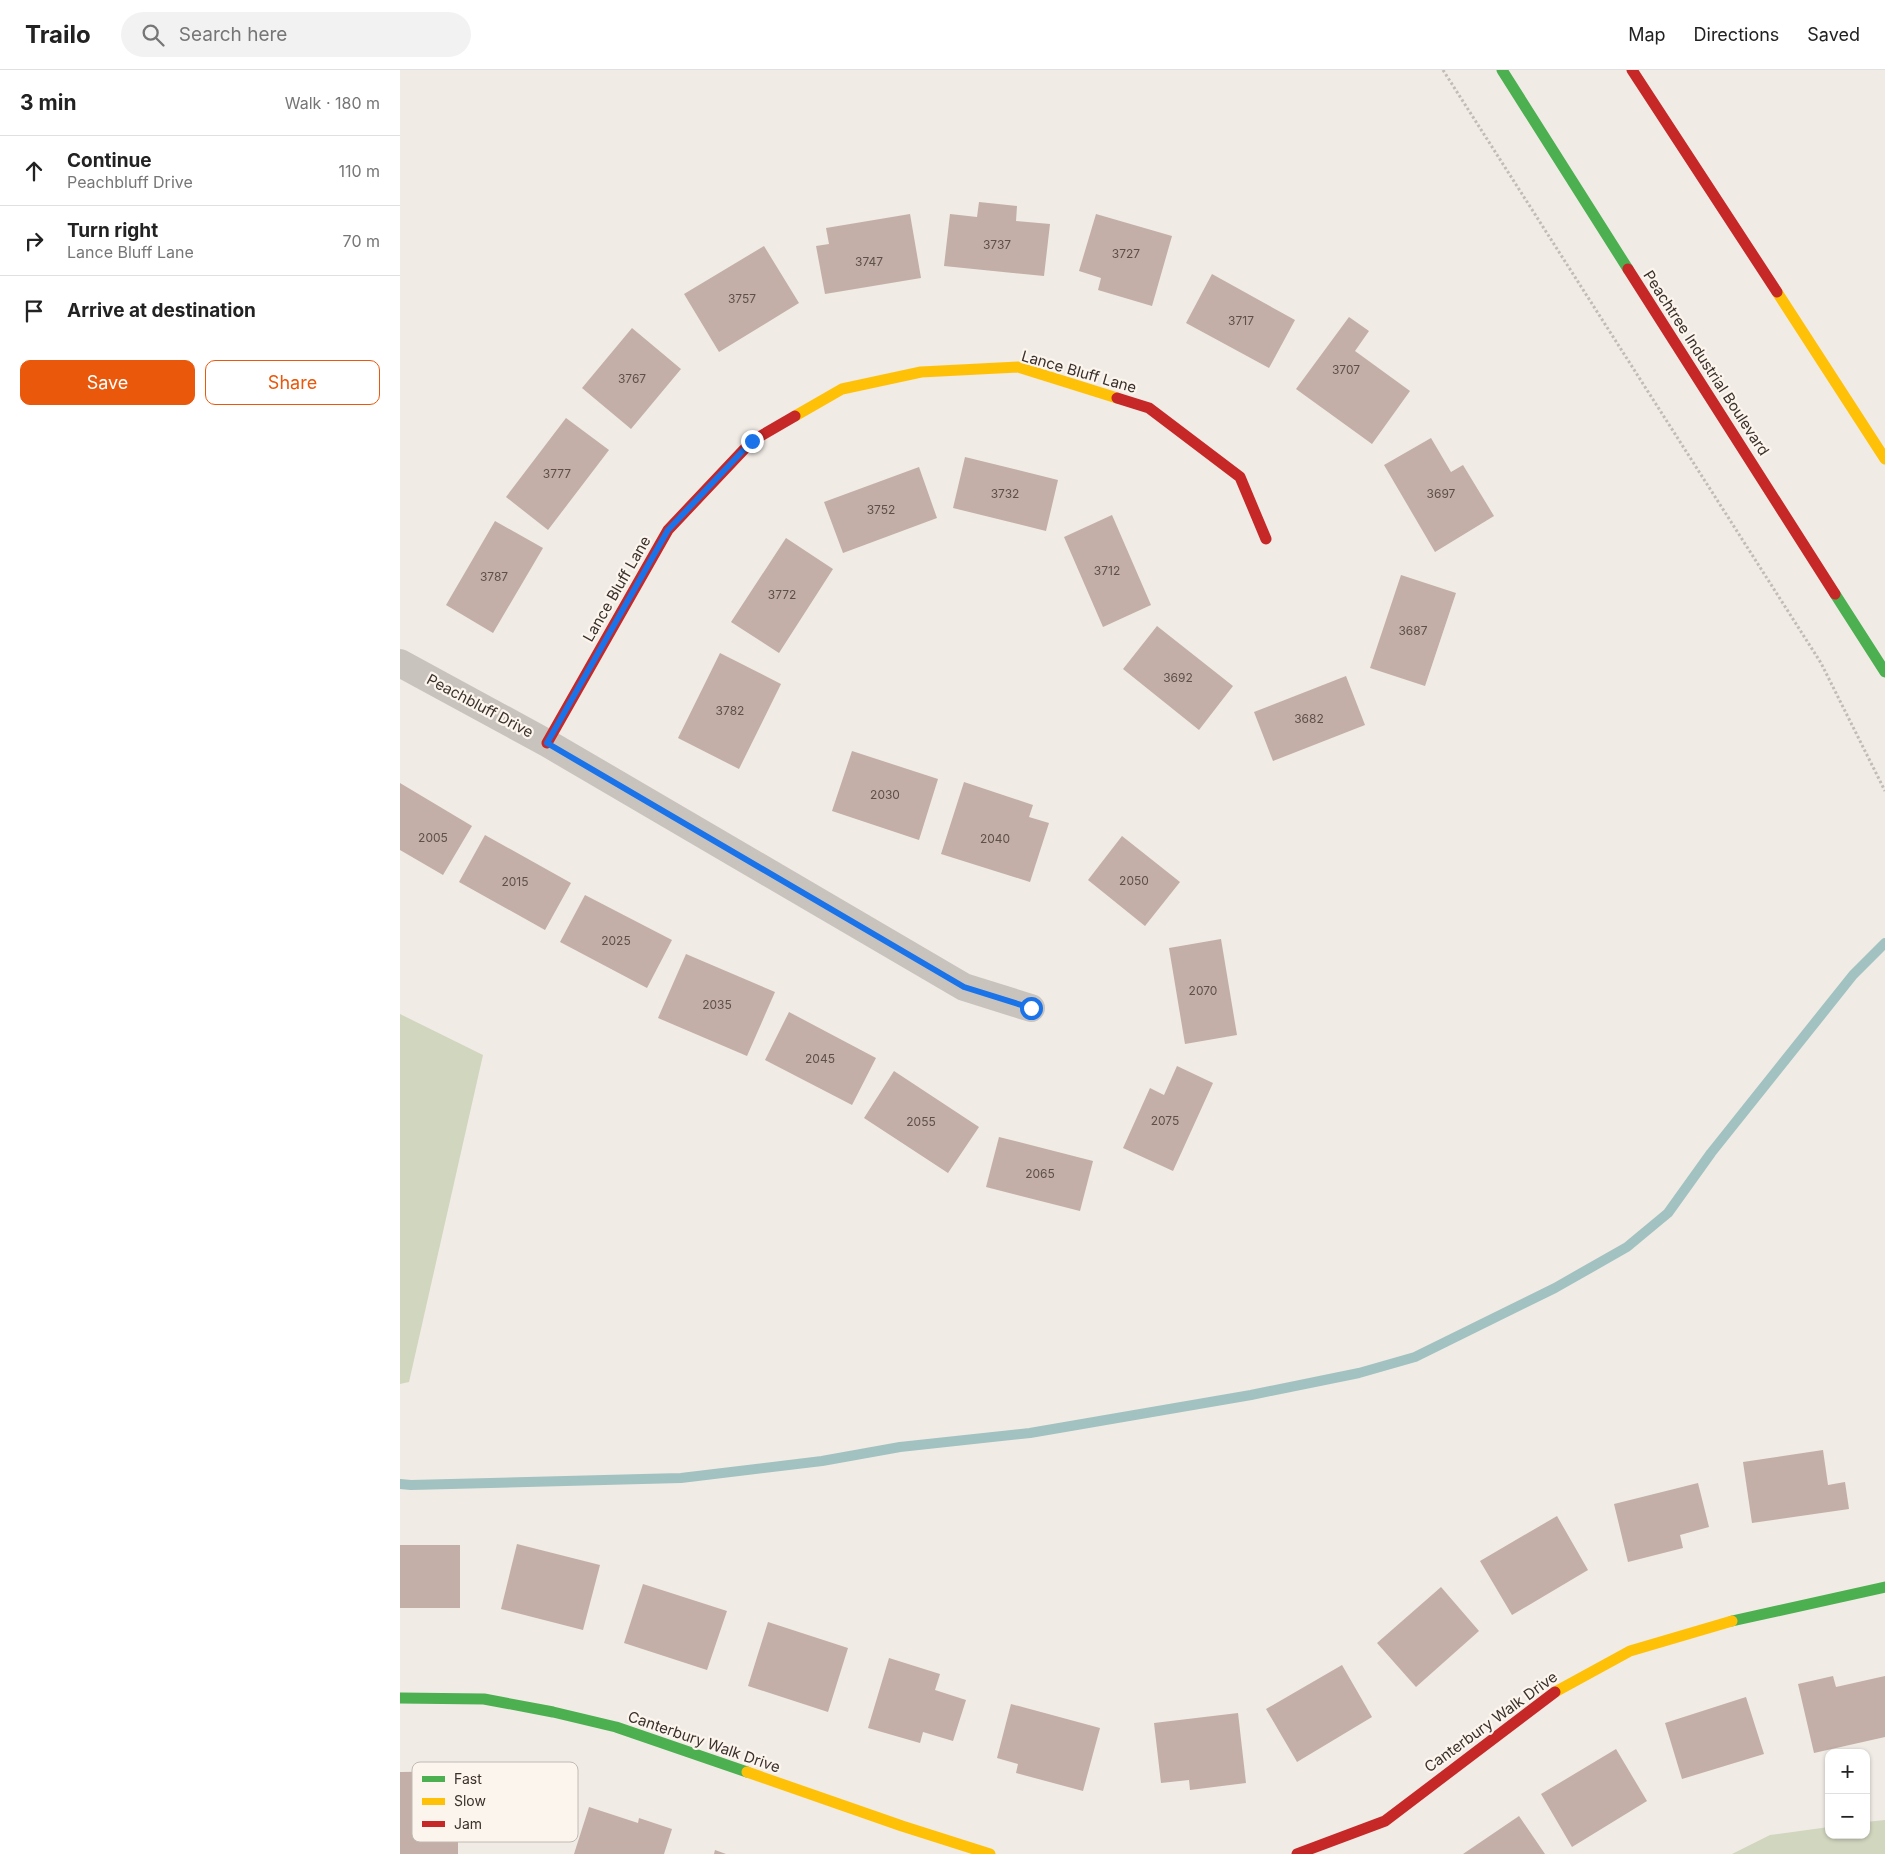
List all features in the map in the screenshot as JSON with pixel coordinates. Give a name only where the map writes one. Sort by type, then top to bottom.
[{"type":"main road","name":"Peachtree Industrial Boulevard","points":[[1502,70],[1885,672]]},
{"type":"main road","points":[[1632,70],[1885,459]]},
{"type":"main road","name":"Lance Bluff Lane","points":[[547,743],[668,530],[752,441],[842,389],[921,372],[1018,367],[1149,408],[1240,477],[1266,539]]},
{"type":"main road","name":"Canterbury Walk Drive","points":[[1297,1854],[1385,1821],[1558,1689],[1630,1651],[1712,1626],[1885,1587]]},
{"type":"main road","name":"Canterbury Walk Drive","points":[[400,1698],[484,1699],[553,1712],[616,1727],[893,1823],[990,1854]]},
{"type":"street","name":"Peachbluff Drive","points":[[400,663],[547,743],[964,987],[1031,1008]]},
{"type":"path","points":[[1443,70],[1821,663],[1885,792]]},
{"type":"green space","points":[[400,1014],[483,1055],[409,1382],[400,1384]]},
{"type":"green space","points":[[1885,1820],[1885,1854],[1732,1854],[1770,1835],[1825,1828],[1825,1839],[1870,1839],[1870,1822]]},
{"type":"building","points":[[979,202],[1017,206],[1016,221],[1050,224],[1044,276],[944,266],[950,214],[977,217]]},
{"type":"building","points":[[910,214],[921,278],[825,294],[816,246],[829,244],[826,228]]},
{"type":"building","points":[[1096,214],[1172,236],[1152,306],[1098,290],[1101,278],[1079,271]]},
{"type":"building","points":[[764,246],[799,303],[719,352],[684,294]]},
{"type":"building","points":[[1212,274],[1295,320],[1269,368],[1186,323]]},
{"type":"building","points":[[1349,317],[1369,331],[1355,351],[1410,391],[1372,444],[1296,389]]},
{"type":"building","points":[[632,328],[681,369],[631,429],[582,388]]},
{"type":"building","points":[[566,418],[609,450],[548,530],[506,497]]},
{"type":"building","points":[[1431,438],[1451,472],[1463,465],[1494,516],[1435,552],[1384,465]]},
{"type":"building","points":[[965,457],[1058,480],[1046,531],[953,508]]},
{"type":"building","points":[[919,467],[937,518],[843,553],[824,502]]},
{"type":"building","points":[[1112,515],[1151,605],[1103,627],[1064,537]]},
{"type":"building","points":[[495,521],[543,548],[493,633],[446,605]]},
{"type":"building","points":[[786,538],[833,569],[779,653],[731,622]]},
{"type":"building","points":[[1401,575],[1456,593],[1425,686],[1370,668]]},
{"type":"building","points":[[1157,626],[1233,686],[1199,730],[1123,669]]},
{"type":"building","points":[[720,653],[781,684],[739,769],[678,738]]},
{"type":"building","points":[[1346,676],[1365,725],[1273,761],[1254,712]]},
{"type":"building","points":[[852,751],[938,779],[919,840],[832,811]]},
{"type":"building","points":[[964,782],[1033,805],[1029,817],[1049,823],[1030,882],[941,854]]},
{"type":"building","points":[[400,783],[472,826],[443,875],[400,850]]},
{"type":"building","points":[[485,835],[571,883],[545,930],[459,882]]},
{"type":"building","points":[[1122,836],[1180,882],[1145,926],[1088,880]]},
{"type":"building","points":[[585,895],[672,940],[647,988],[560,942]]},
{"type":"building","points":[[1221,939],[1237,1035],[1185,1044],[1169,948]]},
{"type":"building","points":[[686,954],[775,992],[747,1056],[658,1018]]},
{"type":"building","points":[[789,1012],[876,1058],[852,1105],[765,1060]]},
{"type":"building","points":[[1177,1066],[1213,1083],[1173,1171],[1123,1148],[1150,1088],[1164,1095]]},
{"type":"building","points":[[894,1071],[979,1127],[948,1173],[864,1118]]},
{"type":"building","points":[[999,1137],[1093,1161],[1080,1211],[986,1187]]},
{"type":"building","points":[[1823,1450],[1828,1485],[1845,1482],[1849,1509],[1752,1523],[1743,1462]]},
{"type":"building","points":[[1698,1483],[1709,1527],[1680,1535],[1683,1548],[1628,1562],[1614,1504]]},
{"type":"building","points":[[1557,1516],[1588,1570],[1512,1615],[1480,1561]]},
{"type":"building","points":[[517,1544],[600,1565],[583,1630],[501,1609]]},
{"type":"building","points":[[400,1545],[460,1545],[460,1608],[400,1608]]},
{"type":"building","points":[[643,1584],[727,1611],[707,1670],[624,1643]]},
{"type":"building","points":[[1441,1587],[1479,1631],[1416,1687],[1377,1643]]},
{"type":"building","points":[[768,1622],[848,1648],[828,1712],[748,1686]]},
{"type":"building","points":[[889,1658],[940,1674],[935,1690],[966,1700],[953,1741],[923,1732],[920,1743],[868,1728]]},
{"type":"building","points":[[1342,1665],[1372,1717],[1297,1762],[1266,1709]]},
{"type":"building","points":[[1833,1676],[1836,1687],[1885,1676],[1885,1737],[1814,1753],[1798,1684]]},
{"type":"building","points":[[1746,1697],[1764,1754],[1682,1779],[1665,1723]]},
{"type":"building","points":[[1011,1704],[1100,1728],[1083,1791],[1016,1773],[1018,1764],[997,1758]]},
{"type":"building","points":[[1238,1713],[1246,1783],[1190,1790],[1189,1780],[1161,1783],[1154,1723]]},
{"type":"building","points":[[1616,1749],[1647,1801],[1572,1847],[1541,1794]]},
{"type":"building","points":[[400,1772],[412,1772],[412,1842],[458,1842],[458,1854],[400,1854]]},
{"type":"building","points":[[589,1807],[638,1823],[639,1818],[672,1829],[664,1854],[574,1854]]},
{"type":"building","points":[[1519,1816],[1545,1854],[1463,1854]]},
{"type":"building","points":[[715,1850],[726,1854],[714,1854]]},
{"type":"waterway","points":[[400,1484],[681,1478],[822,1461],[900,1447],[1030,1433],[1251,1395],[1359,1373],[1415,1357],[1555,1288],[1627,1247],[1668,1213],[1711,1153],[1853,975],[1885,943]]},
{"type":"traffic: fast","points":[[1502,70],[1628,269]]},
{"type":"traffic: fast","points":[[1835,594],[1885,672]]},
{"type":"traffic: fast","points":[[1732,1621],[1885,1587]]},
{"type":"traffic: fast","points":[[400,1698],[484,1699],[553,1712],[616,1727],[747,1772]]},
{"type":"traffic: slow","points":[[1777,292],[1885,459]]},
{"type":"traffic: slow","points":[[795,416],[842,389],[921,372],[1018,367],[1117,398]]},
{"type":"traffic: slow","points":[[1555,1692],[1630,1651],[1732,1621]]},
{"type":"traffic: slow","points":[[747,1772],[902,1826],[990,1854]]},
{"type":"traffic: jam","points":[[1632,70],[1777,292]]},
{"type":"traffic: jam","points":[[1628,269],[1835,594]]},
{"type":"traffic: jam","points":[[1117,398],[1149,408],[1240,477],[1266,539]]},
{"type":"traffic: jam","points":[[547,743],[668,530],[752,441],[795,416]]},
{"type":"traffic: jam","points":[[1297,1854],[1385,1821],[1555,1692]]},
{"type":"route","points":[[752,441],[668,530],[547,743],[964,987],[1031,1008]]}]
